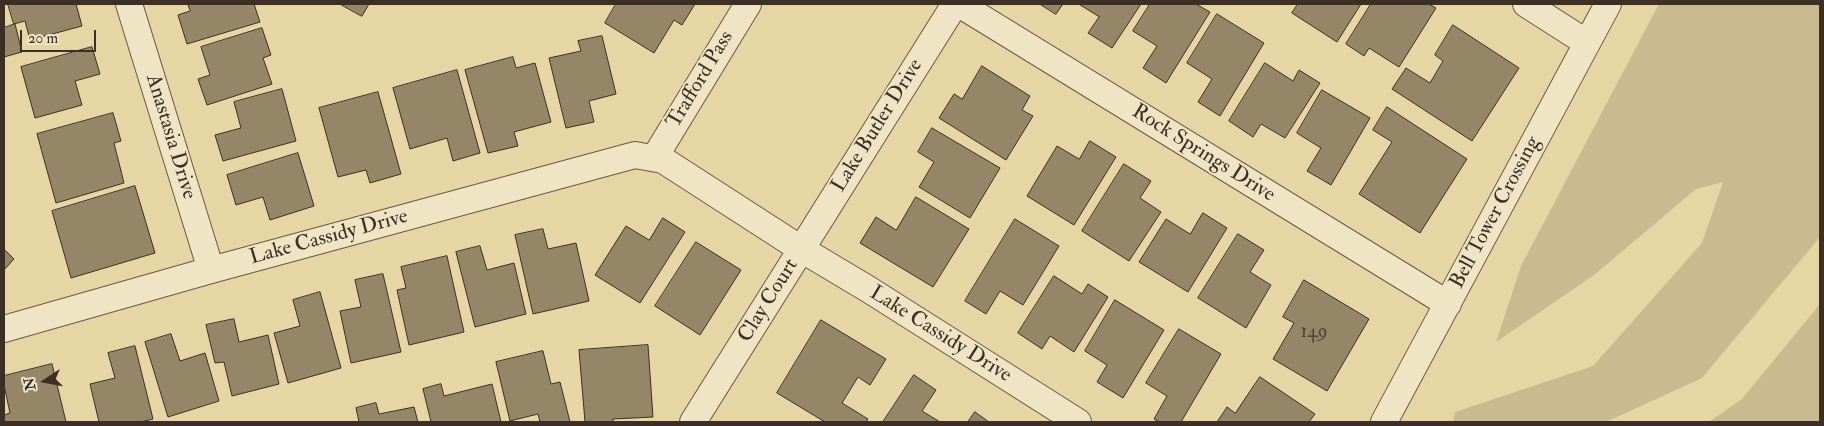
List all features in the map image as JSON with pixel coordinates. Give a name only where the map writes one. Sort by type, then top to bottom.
[{"type":"street","name":"Anastasia Drive","points":[[129,4],[211,270]]},
{"type":"street","name":"Trafford Pass","points":[[655,157],[748,4]]},
{"type":"street","name":"Lake Butler Drive","points":[[801,249],[957,4]]},
{"type":"street","name":"Rock Springs Drive","points":[[957,4],[1448,304]]},
{"type":"street","points":[[1526,4],[1587,43]]},
{"type":"street","name":"Bell Tower Crossing","points":[[1384,422],[1608,4]]},
{"type":"street","name":"Lake Cassidy Drive","points":[[4,329],[211,270],[635,154],[655,157]]},
{"type":"street","name":"Clay Court","points":[[655,157],[663,160],[801,249],[693,422]]},
{"type":"street","name":"Lake Cassidy Drive","points":[[801,249],[868,289],[1078,422]]},
{"type":"shaded area","points":[[1659,4],[1820,4],[1820,237],[1702,378],[1606,422],[1453,422],[1455,412],[1593,366],[1702,243],[1723,182],[1696,189],[1594,275],[1496,342],[1521,266]]},
{"type":"shaded area","points":[[1820,304],[1820,422],[1709,422],[1742,399]]},
{"type":"building","points":[[8,4],[76,4],[82,26],[30,40],[25,21],[14,24]]},
{"type":"building","points":[[188,4],[254,4],[260,22],[187,44],[178,15],[190,11]]},
{"type":"building","points":[[340,4],[369,4],[362,16]]},
{"type":"building","points":[[616,4],[695,4],[682,25],[674,20],[654,53],[605,23]]},
{"type":"building","points":[[1040,4],[1063,4],[1056,14]]},
{"type":"building","points":[[1079,4],[1141,4],[1112,48],[1088,33],[1099,17]]},
{"type":"building","points":[[1150,4],[1196,4],[1210,12],[1166,83],[1143,68],[1157,46],[1133,31]]},
{"type":"building","points":[[1298,4],[1361,4],[1337,42],[1292,13]]},
{"type":"building","points":[[1371,4],[1429,4],[1436,8],[1399,67],[1369,48],[1364,56],[1346,44]]},
{"type":"building","points":[[1217,14],[1264,43],[1220,116],[1198,102],[1212,79],[1187,63]]},
{"type":"building","points":[[15,24],[22,52],[4,57],[4,28]]},
{"type":"building","points":[[1453,25],[1519,68],[1472,141],[1392,89],[1406,68],[1430,83],[1443,61],[1435,55]]},
{"type":"building","points":[[262,28],[271,55],[263,58],[272,84],[207,105],[198,79],[210,75],[201,47]]},
{"type":"building","points":[[602,36],[616,94],[589,101],[594,122],[566,128],[549,58],[581,51],[578,41]]},
{"type":"building","points":[[92,47],[100,74],[75,81],[82,105],[35,118],[21,67]]},
{"type":"building","points":[[513,57],[516,68],[535,63],[551,122],[514,132],[518,146],[488,153],[465,70]]},
{"type":"building","points":[[1265,63],[1293,81],[1299,70],[1320,83],[1285,138],[1261,124],[1253,137],[1229,121]]},
{"type":"building","points":[[982,66],[1030,96],[1022,110],[1033,116],[1006,160],[939,118],[954,94],[962,99]]},
{"type":"building","points":[[457,70],[480,153],[453,161],[447,138],[410,149],[393,88]]},
{"type":"building","points":[[282,89],[296,141],[223,161],[215,135],[241,128],[234,102]]},
{"type":"building","points":[[1322,90],[1370,118],[1331,185],[1307,171],[1321,148],[1297,133]]},
{"type":"building","points":[[378,92],[401,174],[370,183],[366,170],[338,177],[319,108]]},
{"type":"building","points":[[1387,107],[1467,159],[1420,233],[1359,194],[1392,142],[1373,130]]},
{"type":"building","points":[[113,113],[121,141],[114,143],[124,183],[56,203],[37,134]]},
{"type":"building","points":[[932,128],[1000,168],[970,218],[919,187],[934,162],[918,152]]},
{"type":"building","points":[[1090,141],[1116,157],[1074,225],[1027,196],[1057,146],[1079,159]]},
{"type":"building","points":[[298,153],[314,206],[270,220],[263,197],[236,205],[227,175]]},
{"type":"building","points":[[1124,164],[1151,181],[1140,198],[1161,212],[1129,261],[1082,231]]},
{"type":"building","points":[[135,186],[155,253],[71,278],[52,211]]},
{"type":"building","points":[[916,197],[969,229],[933,287],[860,243],[876,217],[896,230]]},
{"type":"building","points":[[1203,213],[1227,228],[1188,292],[1139,262],[1166,219],[1190,234]]},
{"type":"building","points":[[663,218],[685,232],[640,303],[595,275],[626,226],[649,240]]},
{"type":"building","points":[[1015,219],[1059,246],[1023,305],[1000,291],[986,314],[965,301]]},
{"type":"building","points":[[543,229],[548,249],[576,243],[589,301],[533,314],[515,235]]},
{"type":"building","points":[[1238,234],[1264,250],[1250,272],[1271,285],[1246,328],[1198,298]]},
{"type":"building","points":[[696,242],[741,270],[700,335],[655,306]]},
{"type":"building","points":[[480,246],[487,270],[514,263],[526,314],[475,327],[456,252]]},
{"type":"building","points":[[4,249],[14,259],[4,270]]},
{"type":"building","points":[[447,256],[464,332],[409,345],[397,290],[406,288],[401,267]]},
{"type":"building","points":[[383,274],[401,352],[351,363],[340,311],[361,307],[355,280]]},
{"type":"building","points":[[1054,276],[1082,294],[1088,284],[1108,297],[1074,352],[1050,336],[1042,349],[1018,333]]},
{"type":"building","points":[[1304,280],[1369,319],[1327,391],[1273,359],[1294,323],[1283,317]]},
{"type":"building","points":[[320,292],[341,368],[288,383],[274,333],[300,326],[293,300]]},
{"type":"building","points":[[1115,300],[1164,330],[1123,398],[1097,382],[1107,365],[1085,351]]},
{"type":"building","points":[[234,319],[239,342],[268,335],[279,384],[232,396],[224,362],[215,363],[206,325]]},
{"type":"building","points":[[821,320],[886,359],[870,385],[858,377],[842,403],[868,419],[866,422],[825,422],[777,393]]},
{"type":"building","points":[[1179,329],[1221,354],[1181,422],[1160,422],[1154,419],[1167,396],[1146,383]]},
{"type":"building","points":[[171,334],[180,361],[205,353],[219,401],[168,417],[145,342]]},
{"type":"building","points":[[648,345],[653,417],[613,419],[613,422],[585,422],[579,350]]},
{"type":"building","points":[[135,346],[153,419],[141,422],[99,422],[90,384],[115,378],[108,353]]},
{"type":"building","points":[[543,351],[551,384],[560,382],[570,422],[540,422],[538,414],[510,421],[496,362]]},
{"type":"building","points":[[52,364],[66,422],[4,422],[4,415],[10,413],[4,376]]},
{"type":"building","points":[[914,375],[936,390],[922,411],[940,422],[883,422]]},
{"type":"building","points":[[1260,377],[1315,414],[1309,422],[1217,422],[1227,407],[1235,413]]},
{"type":"building","points":[[441,384],[444,396],[492,384],[501,422],[431,422],[423,389]]},
{"type":"building","points":[[376,403],[379,414],[414,407],[418,422],[359,422],[356,408]]},
{"type":"building","points":[[975,412],[989,422],[968,422]]}]
